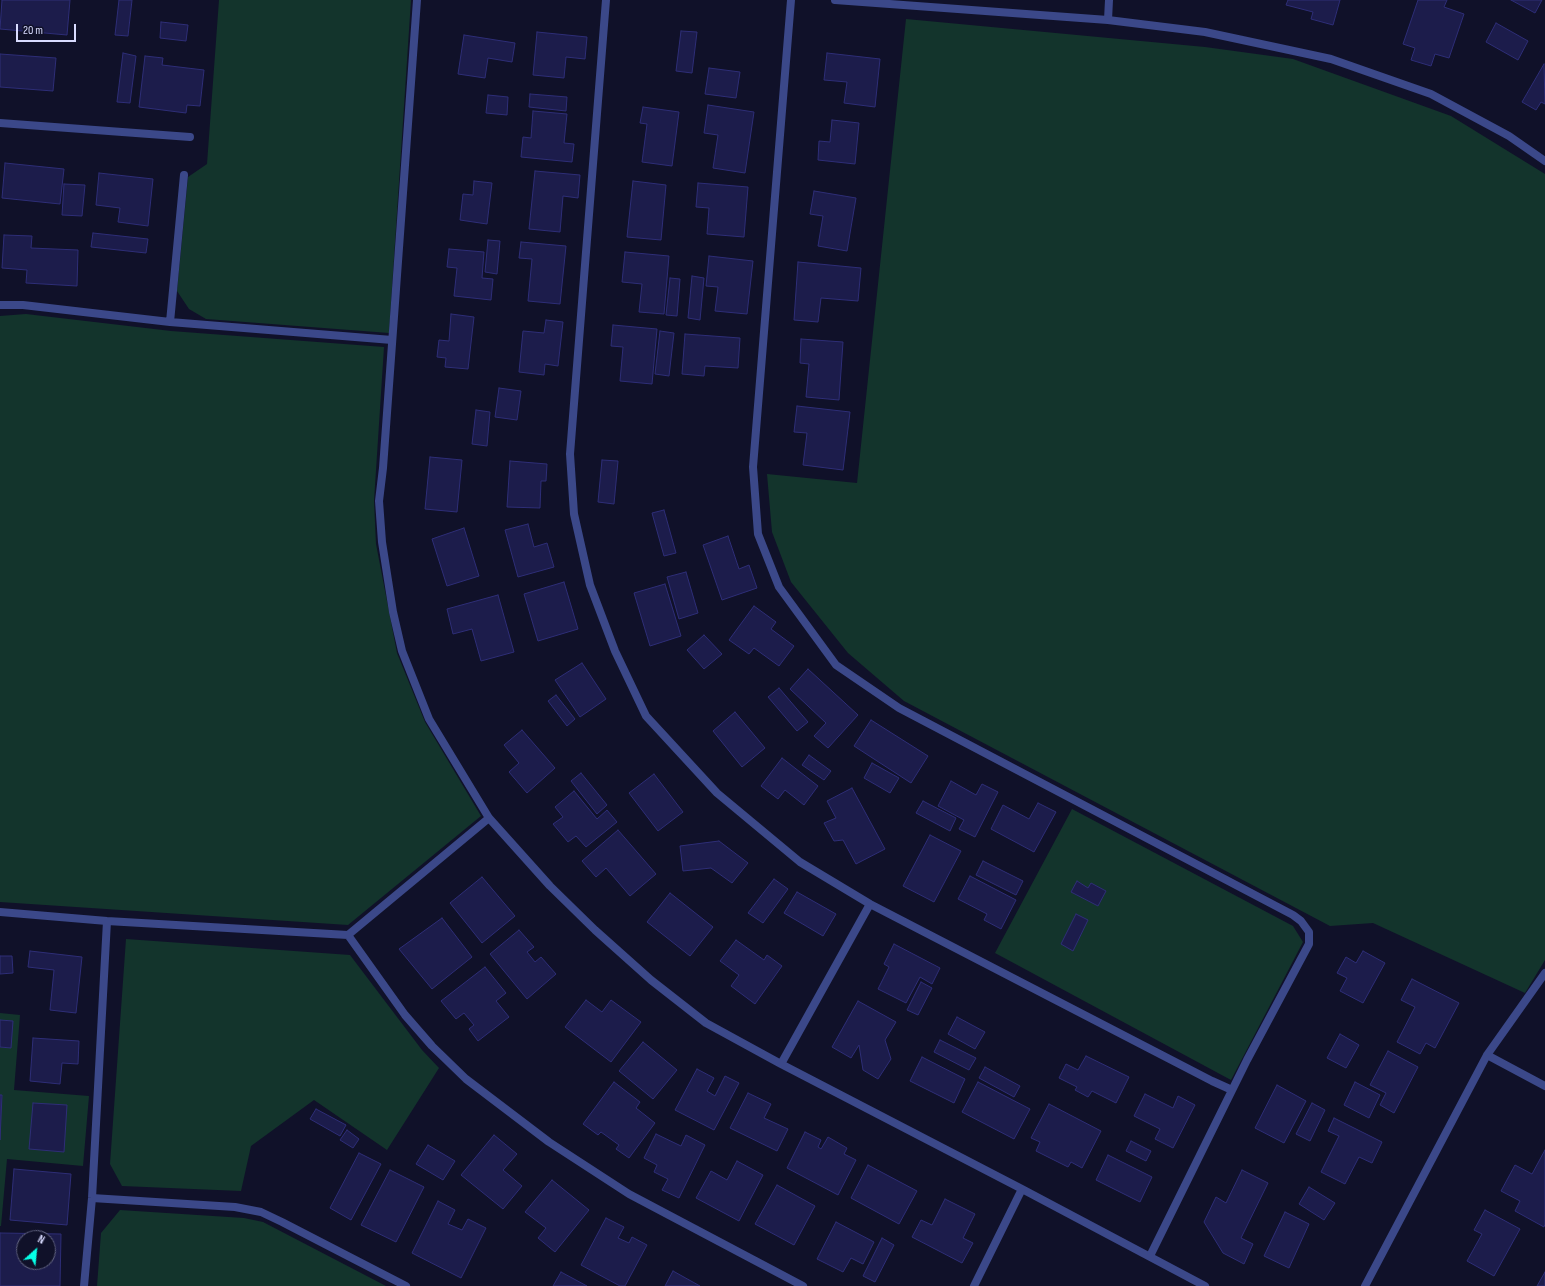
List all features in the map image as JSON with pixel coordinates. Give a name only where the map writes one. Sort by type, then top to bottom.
[{"type":"street","points":[[417,0],[380,501],[382,542],[393,612],[402,651],[429,719],[489,818],[550,886],[595,930],[651,980],[706,1023],[781,1064],[1205,1286]]},
{"type":"street","points":[[606,0],[570,454],[574,514],[590,585],[615,651],[646,716],[717,793],[800,862],[870,904],[1232,1090]]},
{"type":"street","points":[[791,0],[753,467],[758,534],[779,587],[836,665],[899,708],[1293,915],[1301,921],[1308,932],[1309,944],[1232,1090],[1150,1256]]},
{"type":"street","points":[[835,0],[1108,20],[1205,32],[1331,59],[1431,94],[1509,136],[1545,161]]},
{"type":"street","points":[[1108,20],[1110,0]]},
{"type":"street","points":[[0,123],[190,137]]},
{"type":"street","points":[[170,322],[184,175]]},
{"type":"street","points":[[0,305],[23,305],[170,322],[392,340]]},
{"type":"street","points":[[0,912],[107,921],[348,935],[489,818]]},
{"type":"street","points":[[781,1064],[870,904]]},
{"type":"street","points":[[84,1286],[92,1198],[107,921]]},
{"type":"street","points":[[348,935],[405,1015],[432,1046],[466,1079],[549,1142],[629,1194],[803,1286]]},
{"type":"street","points":[[1365,1286],[1486,1054],[1545,973]]},
{"type":"street","points":[[1486,1054],[1545,1086]]},
{"type":"street","points":[[974,1286],[1022,1189]]},
{"type":"street","points":[[92,1198],[235,1207],[261,1212],[406,1286]]},
{"type":"green space","points":[[219,0],[411,0],[389,333],[206,319],[189,309],[177,291],[188,177],[207,164]]},
{"type":"green space","points":[[906,19],[1205,47],[1293,59],[1451,116],[1545,174],[1545,960],[1525,993],[1373,923],[1330,926],[904,701],[848,653],[791,582],[772,532],[767,474],[857,483]]},
{"type":"green space","points":[[26,314],[171,331],[384,347],[374,501],[376,544],[397,653],[425,722],[481,816],[348,925],[0,902],[0,316]]},
{"type":"green space","points":[[1072,809],[1293,926],[1303,942],[1231,1080],[995,953]]},
{"type":"green space","points":[[126,939],[350,955],[422,1050],[439,1068],[387,1150],[314,1100],[251,1146],[241,1191],[122,1186],[110,1164]]},
{"type":"green space","points":[[0,1013],[20,1015],[14,1090],[89,1096],[83,1166],[7,1159],[1,1226],[0,1226]]},
{"type":"green space","points":[[120,1210],[244,1218],[263,1222],[386,1286],[97,1286],[101,1233]]},
{"type":"building","points":[[2,0],[70,0],[67,35],[0,29]]},
{"type":"building","points":[[119,0],[132,0],[128,36],[115,35]]},
{"type":"building","points":[[1288,0],[1340,0],[1333,25],[1311,19],[1313,12],[1286,5]]},
{"type":"building","points":[[1418,0],[1447,0],[1444,7],[1464,14],[1449,58],[1435,54],[1431,66],[1411,60],[1415,48],[1403,44]]},
{"type":"building","points":[[1511,0],[1542,0],[1535,13]]},
{"type":"building","points":[[161,22],[188,25],[186,41],[160,38]]},
{"type":"building","points":[[1496,23],[1528,41],[1518,60],[1486,42]]},
{"type":"building","points":[[681,31],[697,32],[692,73],[676,71]]},
{"type":"building","points":[[537,32],[587,37],[585,59],[566,57],[564,78],[533,75]]},
{"type":"building","points":[[464,35],[515,43],[512,62],[488,58],[485,78],[458,74]]},
{"type":"building","points":[[123,53],[136,56],[130,103],[117,102]]},
{"type":"building","points":[[827,53],[880,59],[875,107],[844,103],[847,82],[824,80]]},
{"type":"building","points":[[0,54],[56,58],[53,91],[0,87]]},
{"type":"building","points":[[145,56],[163,58],[162,65],[204,70],[200,106],[187,105],[186,113],[139,107]]},
{"type":"building","points":[[1544,64],[1545,104],[1541,102],[1536,110],[1522,102]]},
{"type":"building","points":[[709,68],[740,72],[736,98],[705,94]]},
{"type":"building","points":[[530,94],[567,97],[566,111],[529,107]]},
{"type":"building","points":[[488,95],[508,97],[507,115],[486,113]]},
{"type":"building","points":[[708,105],[754,112],[745,173],[713,168],[718,135],[704,133]]},
{"type":"building","points":[[643,107],[679,112],[672,166],[642,162],[647,124],[640,123]]},
{"type":"building","points":[[533,111],[567,114],[564,143],[574,144],[572,162],[521,157],[523,137],[531,138]]},
{"type":"building","points":[[832,120],[859,123],[855,164],[818,160],[819,141],[830,142]]},
{"type":"building","points":[[5,163],[64,169],[60,204],[2,198]]},
{"type":"building","points":[[535,171],[580,175],[578,198],[563,196],[560,232],[529,229]]},
{"type":"building","points":[[99,173],[153,179],[148,226],[118,222],[120,208],[96,205]]},
{"type":"building","points":[[474,181],[492,183],[487,224],[460,220],[463,194],[473,195]]},
{"type":"building","points":[[633,181],[666,185],[661,240],[627,237]]},
{"type":"building","points":[[698,183],[748,187],[744,237],[707,234],[709,208],[696,207]]},
{"type":"building","points":[[64,184],[85,185],[82,216],[62,215]]},
{"type":"building","points":[[814,191],[856,198],[847,251],[818,246],[823,216],[810,214]]},
{"type":"building","points":[[93,233],[148,239],[146,253],[91,247]]},
{"type":"building","points":[[4,235],[32,236],[31,248],[78,250],[77,286],[26,283],[27,270],[2,268]]},
{"type":"building","points":[[488,240],[500,241],[497,274],[485,272]]},
{"type":"building","points":[[521,242],[566,246],[560,304],[528,301],[532,259],[519,258]]},
{"type":"building","points":[[449,249],[484,252],[482,278],[493,279],[491,300],[454,296],[457,268],[447,267]]},
{"type":"building","points":[[625,252],[669,256],[664,314],[639,312],[642,284],[622,282]]},
{"type":"building","points":[[709,256],[753,261],[747,314],[715,311],[718,287],[706,286]]},
{"type":"building","points":[[798,262],[861,268],[858,301],[821,298],[818,322],[794,320]]},
{"type":"building","points":[[692,276],[704,278],[700,320],[688,318]]},
{"type":"building","points":[[670,278],[680,279],[677,316],[666,315]]},
{"type":"building","points":[[451,314],[474,317],[468,369],[445,367],[446,358],[437,357],[439,340],[449,341]]},
{"type":"building","points":[[546,320],[563,322],[558,366],[545,364],[544,375],[519,372],[523,331],[544,333]]},
{"type":"building","points":[[613,325],[657,329],[652,384],[620,381],[623,347],[611,346]]},
{"type":"building","points":[[660,331],[674,333],[669,376],[655,374]]},
{"type":"building","points":[[685,334],[740,338],[738,368],[705,366],[704,376],[682,374]]},
{"type":"building","points":[[801,339],[843,342],[839,400],[806,397],[809,364],[800,363]]},
{"type":"building","points":[[499,388],[521,391],[517,420],[495,417]]},
{"type":"building","points":[[797,406],[850,412],[843,470],[803,465],[807,433],[794,432]]},
{"type":"building","points":[[476,410],[490,412],[487,446],[472,444]]},
{"type":"building","points":[[430,457],[462,460],[457,512],[425,509]]},
{"type":"building","points":[[602,460],[618,461],[614,504],[598,502]]},
{"type":"building","points":[[510,461],[547,464],[546,481],[541,481],[540,508],[507,507]]},
{"type":"building","points":[[664,510],[676,553],[664,556],[652,513]]},
{"type":"building","points":[[528,524],[534,547],[547,543],[554,567],[518,577],[505,530]]},
{"type":"building","points":[[464,528],[479,576],[447,586],[432,539]]},
{"type":"building","points":[[728,536],[739,569],[749,565],[757,588],[722,600],[703,545]]},
{"type":"building","points":[[686,572],[698,613],[679,619],[667,577]]},
{"type":"building","points":[[564,582],[578,629],[538,641],[524,594]]},
{"type":"building","points":[[665,584],[681,636],[650,646],[634,593]]},
{"type":"building","points":[[498,595],[514,652],[481,661],[472,629],[453,634],[447,609]]},
{"type":"building","points":[[754,606],[776,622],[771,629],[794,646],[779,666],[754,648],[749,654],[729,640]]},
{"type":"building","points":[[704,635],[722,654],[704,669],[687,650]]},
{"type":"building","points":[[582,663],[606,699],[580,717],[555,680]]},
{"type":"building","points":[[808,669],[858,715],[828,748],[814,736],[826,723],[790,689]]},
{"type":"building","points":[[779,688],[808,722],[797,731],[768,697]]},
{"type":"building","points":[[556,695],[575,719],[567,726],[548,701]]},
{"type":"building","points":[[735,712],[765,748],[742,767],[713,731]]},
{"type":"building","points":[[871,720],[928,756],[911,783],[854,746]]},
{"type":"building","points":[[522,730],[555,768],[527,793],[509,772],[519,763],[504,745]]},
{"type":"building","points":[[809,755],[831,771],[824,780],[802,765]]},
{"type":"building","points":[[782,758],[818,786],[804,805],[785,790],[778,799],[761,786]]},
{"type":"building","points":[[872,763],[899,778],[890,793],[864,778]]},
{"type":"building","points":[[581,773],[607,805],[597,814],[571,781]]},
{"type":"building","points":[[654,774],[683,812],[658,831],[629,793]]},
{"type":"building","points":[[951,781],[976,795],[982,784],[998,792],[975,837],[959,829],[964,820],[938,806]]},
{"type":"building","points":[[852,788],[885,849],[856,864],[843,840],[834,841],[824,823],[836,818],[827,801]]},
{"type":"building","points":[[574,791],[597,819],[607,810],[617,822],[586,847],[576,836],[568,842],[553,824],[563,817],[555,807]]},
{"type":"building","points":[[923,801],[956,818],[950,831],[916,813]]},
{"type":"building","points":[[1038,803],[1056,812],[1034,852],[991,829],[1003,805],[1029,819]]},
{"type":"building","points":[[618,830],[656,874],[630,896],[606,868],[596,877],[582,861]]},
{"type":"building","points":[[930,835],[961,851],[934,902],[903,886]]},
{"type":"building","points":[[719,841],[748,863],[732,883],[711,868],[683,871],[680,846]]},
{"type":"building","points":[[983,861],[1023,881],[1016,895],[976,875]]},
{"type":"building","points":[[970,876],[1016,900],[1001,929],[984,920],[987,914],[958,899]]},
{"type":"building","points":[[482,877],[515,916],[482,943],[450,903]]},
{"type":"building","points":[[774,879],[788,889],[763,923],[748,913]]},
{"type":"building","points":[[1077,881],[1088,888],[1091,883],[1106,891],[1098,906],[1071,892]]},
{"type":"building","points":[[797,892],[836,914],[823,936],[784,913]]},
{"type":"building","points":[[670,893],[713,927],[690,956],[647,922]]},
{"type":"building","points":[[1076,914],[1088,920],[1073,951],[1061,944]]},
{"type":"building","points":[[442,918],[472,957],[432,989],[399,949]]},
{"type":"building","points":[[519,930],[534,947],[527,952],[535,962],[541,957],[556,974],[527,999],[490,954]]},
{"type":"building","points":[[736,940],[764,960],[767,955],[782,966],[755,1004],[731,986],[739,975],[720,961]]},
{"type":"building","points":[[894,944],[940,968],[932,984],[920,977],[906,1003],[878,989],[889,967],[884,964]]},
{"type":"building","points":[[30,951],[82,957],[76,1013],[50,1010],[54,970],[28,967]]},
{"type":"building","points":[[1363,951],[1385,963],[1363,1003],[1340,991],[1347,978],[1337,973],[1346,957],[1356,963]]},
{"type":"building","points":[[0,956],[12,956],[13,973],[0,974]]},
{"type":"building","points":[[485,967],[506,993],[496,1001],[509,1017],[478,1041],[469,1029],[474,1025],[464,1013],[456,1019],[441,1001]]},
{"type":"building","points":[[1412,979],[1459,1003],[1435,1048],[1426,1043],[1420,1054],[1397,1042],[1415,1007],[1401,1000]]},
{"type":"building","points":[[921,982],[932,988],[918,1015],[907,1010]]},
{"type":"building","points":[[586,1000],[602,1012],[611,1000],[641,1022],[611,1062],[565,1027]]},
{"type":"building","points":[[858,1001],[896,1022],[885,1040],[891,1059],[878,1079],[863,1070],[859,1045],[851,1058],[832,1047]]},
{"type":"building","points":[[957,1017],[985,1032],[975,1049],[948,1034]]},
{"type":"building","points":[[0,1020],[13,1021],[11,1048],[0,1047]]},
{"type":"building","points":[[1340,1034],[1359,1045],[1346,1068],[1327,1058]]},
{"type":"building","points":[[33,1038],[79,1041],[78,1064],[62,1063],[60,1084],[30,1081]]},
{"type":"building","points":[[940,1040],[976,1058],[969,1070],[934,1052]]},
{"type":"building","points":[[643,1042],[677,1070],[653,1099],[619,1071]]},
{"type":"building","points":[[1388,1051],[1418,1067],[1394,1113],[1380,1105],[1386,1093],[1370,1085]]},
{"type":"building","points":[[1086,1056],[1129,1077],[1116,1103],[1092,1091],[1088,1097],[1075,1090],[1077,1087],[1059,1078],[1066,1064],[1078,1070]]},
{"type":"building","points":[[922,1057],[965,1079],[954,1103],[910,1081]]},
{"type":"building","points":[[985,1067],[1020,1086],[1014,1097],[979,1078]]},
{"type":"building","points":[[697,1069],[714,1078],[707,1091],[715,1096],[725,1076],[739,1083],[714,1130],[675,1110]]},
{"type":"building","points":[[614,1082],[640,1102],[636,1108],[655,1123],[629,1158],[616,1149],[619,1145],[601,1132],[598,1135],[583,1124]]},
{"type":"building","points":[[978,1082],[1030,1109],[1014,1139],[962,1112]]},
{"type":"building","points":[[1355,1082],[1380,1095],[1369,1118],[1344,1105]]},
{"type":"building","points":[[1277,1085],[1306,1101],[1284,1143],[1255,1128]]},
{"type":"building","points":[[748,1093],[771,1104],[764,1118],[788,1129],[777,1151],[730,1128]]},
{"type":"building","points":[[1145,1094],[1173,1108],[1178,1096],[1195,1105],[1173,1148],[1155,1139],[1160,1129],[1134,1116]]},
{"type":"building","points":[[0,1095],[2,1095],[0,1140]]},
{"type":"building","points":[[33,1103],[67,1105],[64,1152],[29,1149]]},
{"type":"building","points":[[1312,1103],[1325,1110],[1310,1141],[1296,1134]]},
{"type":"building","points":[[1049,1104],[1101,1131],[1082,1168],[1071,1162],[1068,1167],[1036,1151],[1040,1142],[1031,1138]]},
{"type":"building","points":[[316,1109],[346,1125],[340,1136],[310,1119]]},
{"type":"building","points":[[1334,1118],[1382,1142],[1372,1163],[1359,1157],[1345,1184],[1321,1172],[1339,1136],[1328,1131]]},
{"type":"building","points":[[347,1130],[359,1139],[353,1148],[340,1140]]},
{"type":"building","points":[[805,1132],[821,1140],[818,1147],[821,1149],[828,1137],[847,1148],[844,1154],[856,1160],[838,1195],[787,1168]]},
{"type":"building","points":[[656,1134],[681,1146],[686,1135],[705,1145],[679,1198],[662,1190],[668,1179],[654,1172],[657,1165],[644,1158]]},
{"type":"building","points":[[494,1135],[517,1154],[503,1170],[522,1186],[503,1209],[461,1175]]},
{"type":"building","points":[[1131,1141],[1151,1151],[1146,1161],[1126,1151]]},
{"type":"building","points":[[428,1145],[455,1161],[443,1180],[416,1164]]},
{"type":"building","points":[[1545,1150],[1544,1227],[1515,1211],[1520,1201],[1501,1191],[1515,1165],[1532,1174]]},
{"type":"building","points":[[359,1153],[381,1164],[351,1220],[330,1208]]},
{"type":"building","points":[[1108,1155],[1152,1177],[1140,1202],[1096,1180]]},
{"type":"building","points":[[737,1161],[763,1175],[739,1221],[696,1198],[711,1171],[727,1180]]},
{"type":"building","points":[[868,1165],[917,1191],[899,1224],[851,1198]]},
{"type":"building","points":[[14,1169],[71,1174],[67,1225],[10,1220]]},
{"type":"building","points":[[390,1170],[424,1187],[396,1242],[361,1225]]},
{"type":"building","points":[[1242,1170],[1268,1183],[1241,1238],[1253,1244],[1244,1264],[1223,1253],[1204,1222],[1216,1197],[1226,1203]]},
{"type":"building","points":[[552,1180],[589,1210],[555,1252],[538,1238],[546,1228],[525,1212]]},
{"type":"building","points":[[777,1185],[815,1206],[794,1245],[755,1224]]},
{"type":"building","points":[[1309,1187],[1335,1203],[1324,1220],[1299,1204]]},
{"type":"building","points":[[945,1199],[975,1214],[963,1238],[973,1243],[962,1263],[912,1237],[921,1220],[932,1225]]},
{"type":"building","points":[[438,1201],[455,1210],[448,1224],[462,1230],[468,1219],[486,1228],[461,1278],[412,1253]]},
{"type":"building","points":[[1485,1210],[1520,1229],[1494,1276],[1467,1261],[1482,1234],[1474,1230]]},
{"type":"building","points":[[1285,1212],[1309,1224],[1289,1268],[1264,1256]]},
{"type":"building","points":[[606,1218],[624,1227],[618,1238],[629,1243],[632,1237],[647,1245],[625,1286],[620,1286],[581,1265]]},
{"type":"building","points":[[836,1222],[874,1242],[863,1264],[851,1258],[843,1272],[817,1259]]},
{"type":"building","points":[[0,1233],[16,1233],[16,1270],[56,1270],[56,1234],[61,1234],[60,1286],[0,1286]]},
{"type":"building","points":[[882,1238],[894,1245],[875,1282],[863,1276]]},
{"type":"building","points":[[673,1271],[700,1286],[665,1286]]},
{"type":"building","points":[[561,1272],[587,1286],[553,1286]]},
{"type":"building","points":[[1545,1272],[1545,1286],[1537,1286]]}]
